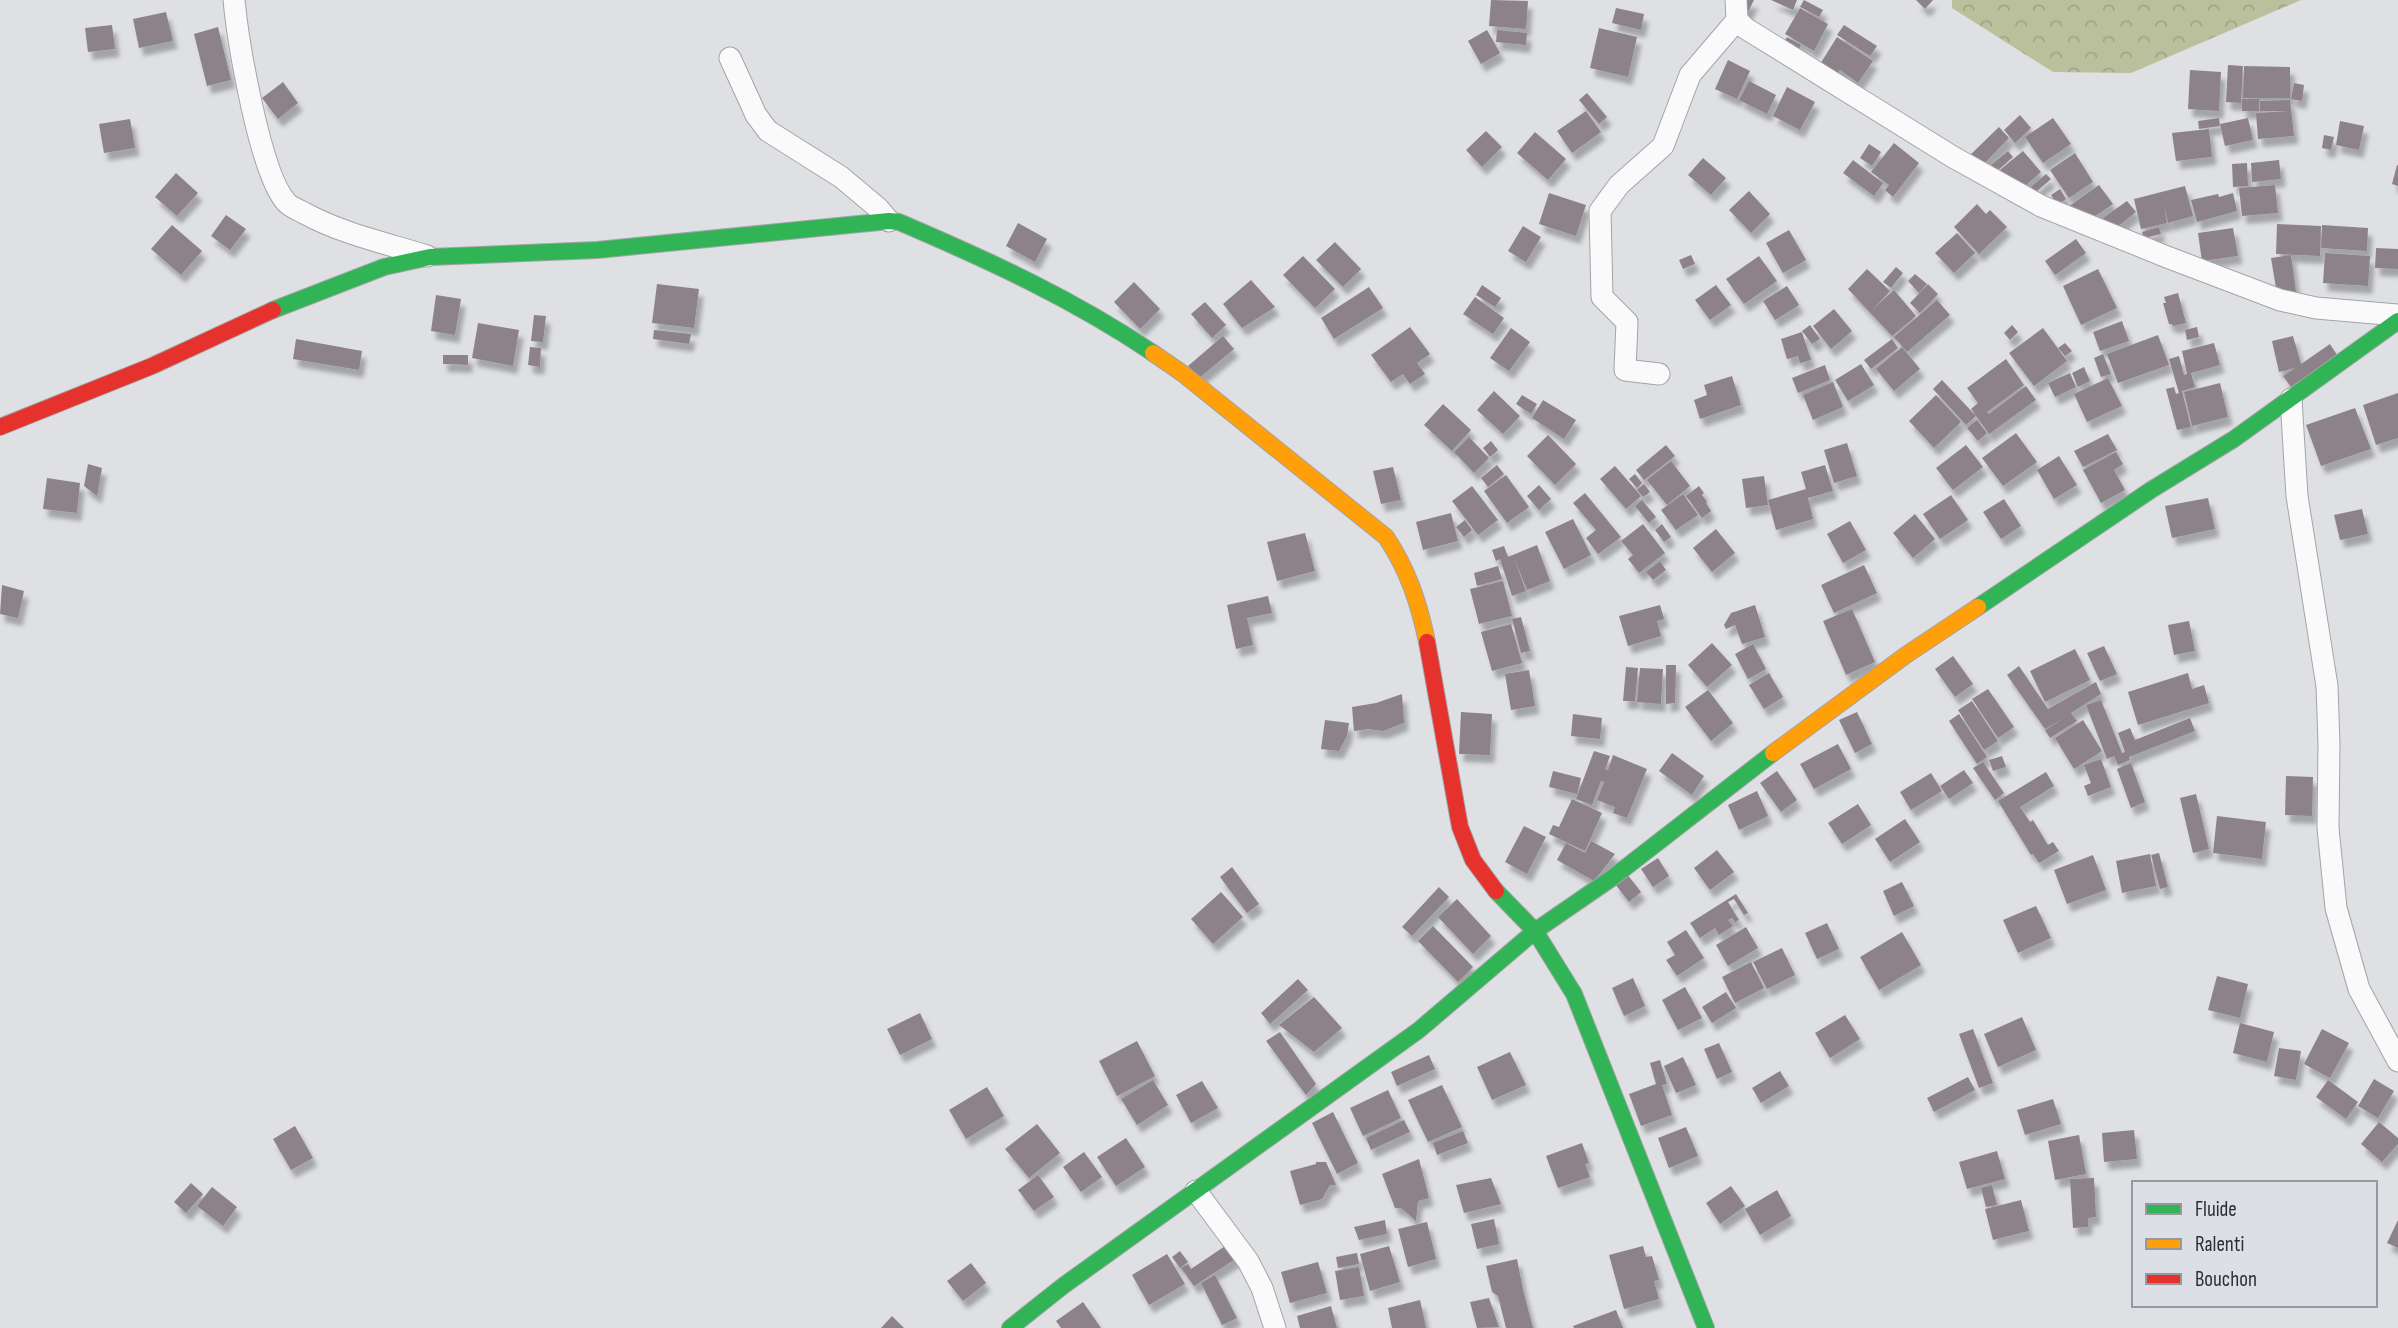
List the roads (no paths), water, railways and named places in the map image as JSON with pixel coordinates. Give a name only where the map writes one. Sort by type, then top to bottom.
[{"type":"street","points":[[234,0],[237,30],[261,141],[275,184],[287,204],[332,228],[430,257]]},
{"type":"street","points":[[1659,374],[1625,370],[1627,322],[1602,297],[1600,211],[1619,185],[1663,146],[1690,75],[1737,10],[1757,35],[1953,157],[2040,206],[2280,300],[2316,308],[2398,315]]},
{"type":"street","points":[[730,58],[756,115],[768,131],[841,177],[878,208],[889,221]]},
{"type":"street","points":[[0,427],[152,366],[256,317],[384,267],[430,257],[597,250],[889,221],[899,222],[1003,267],[1117,329],[1182,373],[1386,537],[1403,563],[1420,606],[1460,827],[1473,859],[1499,895],[1535,931],[1574,993],[1706,1328]]},
{"type":"street","points":[[1010,1328],[1063,1286],[1419,1030],[1535,931],[1612,878],[1730,785],[1906,655],[2083,535],[2234,439],[2398,321]]},
{"type":"street","points":[[2291,399],[2297,496],[2327,685],[2328,828],[2336,908],[2359,989],[2398,1061]]},
{"type":"street","points":[[1196,1191],[1248,1261],[1262,1288],[1275,1328]]}]
